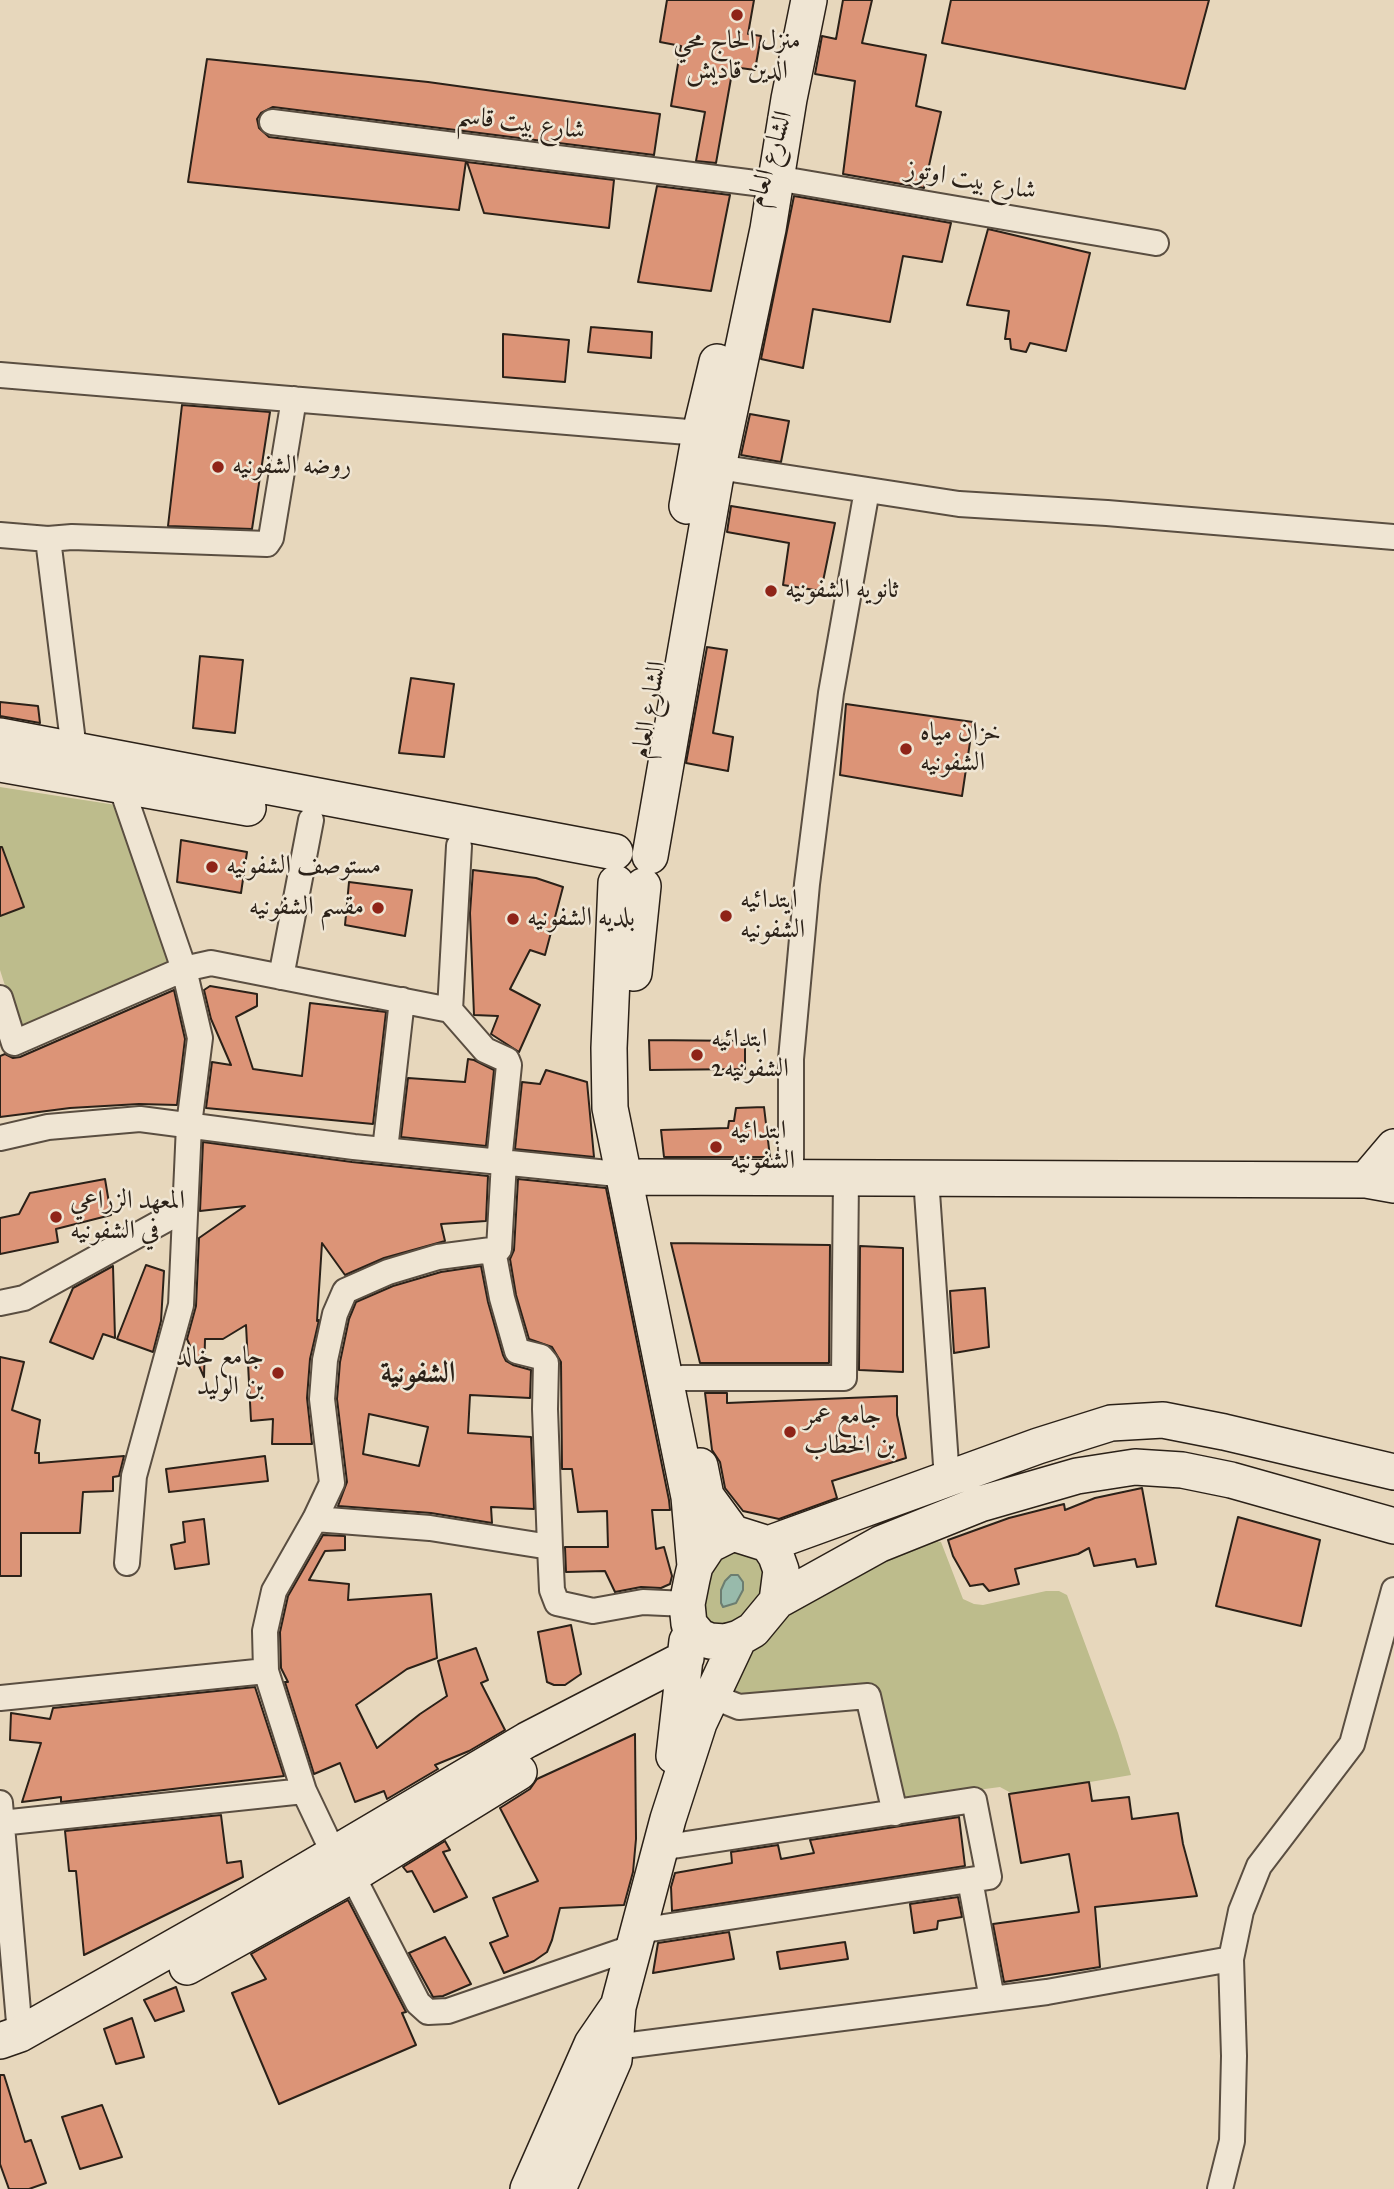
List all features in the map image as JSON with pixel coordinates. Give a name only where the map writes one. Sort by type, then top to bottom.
[{"type":"main road","name":"الشارع العام","points":[[627,866],[718,467],[769,181],[809,0]]},
{"type":"main road","name":"الشارع العام","points":[[627,866],[700,433],[747,237],[769,181]]},
{"type":"main road","points":[[0,736],[627,866]]},
{"type":"main road","points":[[0,764],[459,846],[627,866]]},
{"type":"main road","points":[[558,2189],[614,2060],[618,2007],[664,1833],[699,1723],[688,1614],[695,1566],[689,1497],[633,1176],[627,1100],[633,983],[627,866]]},
{"type":"main road","points":[[633,1176],[1380,1182],[1394,1147]]},
{"type":"main road","points":[[633,1176],[682,1378],[706,1496],[733,1533],[768,1544],[1111,1423],[1163,1420],[1394,1472]]},
{"type":"main road","points":[[777,1601],[880,1544],[980,1504],[1077,1476],[1135,1467],[1182,1470],[1231,1480],[1394,1526]]},
{"type":"main road","points":[[695,1566],[709,1545],[733,1533]]},
{"type":"main road","points":[[10,2038],[343,1864],[569,1741],[693,1679],[753,1630],[777,1601],[781,1570],[768,1544]]},
{"type":"main road","points":[[688,1614],[700,1637],[725,1642],[739,1639]]},
{"type":"main road","points":[[0,2063],[82,2023],[343,1864]]},
{"type":"main road","points":[[528,2189],[592,2044],[618,2007]]},
{"type":"street","name":"شارع بيت قاسم","points":[[272,122],[769,181]]},
{"type":"street","name":"شارع بيت اوتوز","points":[[769,181],[1156,243]]},
{"type":"street","points":[[0,375],[700,433]]},
{"type":"street","points":[[0,535],[48,539],[72,537],[267,544],[271,538],[294,399]]},
{"type":"street","points":[[718,467],[959,504],[1107,513],[1394,537]]},
{"type":"street","points":[[791,1178],[791,1059],[807,884],[831,693],[867,490]]},
{"type":"street","points":[[48,539],[74,750]]},
{"type":"street","points":[[121,786],[184,969],[200,1038],[189,1125],[181,1305],[134,1476],[127,1563]]},
{"type":"street","points":[[281,977],[311,820]]},
{"type":"street","points":[[450,1010],[459,846]]},
{"type":"street","points":[[0,998],[14,1043],[184,969],[211,963],[450,1010],[485,1051],[507,1060],[509,1065],[499,1249],[438,1257],[388,1272],[345,1291],[335,1314],[325,1360],[322,1399],[332,1483],[274,1591],[265,1631],[265,1671],[304,1791],[418,2003],[428,2012],[448,2011],[636,1939],[989,1877],[974,1800],[895,1813],[664,1833]]},
{"type":"street","points":[[385,1150],[402,1000]]},
{"type":"street","points":[[0,1138],[48,1127],[140,1119],[385,1150],[633,1176]]},
{"type":"street","points":[[682,1378],[844,1378],[846,1178]]},
{"type":"street","points":[[926,1178],[947,1479]]},
{"type":"street","points":[[0,1303],[24,1298],[185,1209]]},
{"type":"street","points":[[493,1250],[502,1298],[517,1351],[541,1357],[547,1363],[544,1409],[550,1547],[552,1590],[558,1603],[593,1611],[643,1602],[688,1614]]},
{"type":"street","points":[[315,1519],[430,1528],[550,1547]]},
{"type":"street","points":[[1220,2189],[1232,2141],[1234,2056],[1231,1959],[1241,1911],[1259,1866],[1352,1744],[1394,1590]]},
{"type":"street","points":[[0,1698],[265,1671]]},
{"type":"street","points":[[693,1679],[739,1707],[867,1696],[895,1813]]},
{"type":"street","points":[[10,2038],[0,1816],[304,1791]]},
{"type":"street","points":[[970,1880],[992,1999]]},
{"type":"street","points":[[615,2047],[1047,1992],[1231,1959]]},
{"type":"shaded area","points":[[0,787],[116,805],[170,967],[20,1033],[0,970]]},
{"type":"shaded area","points":[[935,1541],[941,1542],[963,1599],[974,1604],[983,1605],[1046,1591],[1059,1591],[1067,1595],[1131,1775],[1020,1794],[1013,1794],[1000,1787],[902,1800],[874,1691],[734,1700],[726,1692],[758,1641],[795,1611],[857,1569]]},
{"type":"shaded area","points":[[730,1548],[758,1557],[765,1573],[766,1591],[735,1630],[705,1624],[698,1602],[705,1572]]},
{"type":"shaded area","points":[[731,1575],[738,1575],[743,1582],[743,1590],[736,1603],[723,1607],[721,1590]]},
{"type":"building","points":[[667,0],[754,0],[748,34],[761,36],[755,70],[733,67],[716,163],[696,161],[705,112],[671,106],[681,46],[660,42]]},
{"type":"building","points":[[843,0],[872,0],[862,43],[926,55],[916,106],[941,112],[924,188],[843,174],[855,81],[815,74],[822,36],[836,39]]},
{"type":"building","points":[[951,0],[1209,0],[1185,89],[942,43]]},
{"type":"building","points":[[207,59],[428,82],[660,114],[654,155],[273,107],[261,113],[257,119],[259,128],[269,137],[466,161],[459,210],[188,182]]},
{"type":"building","points":[[467,162],[614,180],[609,228],[484,213]]},
{"type":"building","points":[[657,186],[730,195],[711,291],[638,282]]},
{"type":"building","points":[[794,196],[951,223],[942,262],[903,256],[890,322],[813,309],[803,368],[761,359]]},
{"type":"building","points":[[988,229],[1090,253],[1066,351],[1030,343],[1026,352],[1011,349],[1010,339],[1005,339],[1009,311],[967,305]]},
{"type":"building","points":[[591,327],[652,332],[651,358],[588,352]]},
{"type":"building","points":[[503,334],[569,340],[565,382],[503,377]]},
{"type":"building","name":"روضه الشفونيه","points":[[182,405],[270,412],[252,529],[168,526]]},
{"type":"building","points":[[750,414],[789,421],[781,462],[741,455]]},
{"type":"building","points":[[731,506],[835,523],[821,591],[783,585],[789,543],[727,532]]},
{"type":"building","name":"ثانويه الشفونيه","points":[[707,647],[727,650],[713,733],[733,737],[728,771],[686,763]]},
{"type":"building","points":[[200,656],[243,660],[235,733],[193,728]]},
{"type":"building","points":[[411,678],[454,684],[444,757],[399,753]]},
{"type":"building","points":[[0,702],[38,706],[40,723],[0,716]]},
{"type":"building","name":"خزان مياه الشفونيه","points":[[846,704],[973,722],[962,796],[840,775]]},
{"type":"building","name":"مستوصف الشفونيه","points":[[181,840],[247,852],[241,893],[177,882]]},
{"type":"building","points":[[0,847],[24,907],[0,916]]},
{"type":"building","name":"بلديه الشفونيه","points":[[473,870],[536,878],[563,887],[545,955],[530,950],[510,989],[540,1005],[519,1052],[491,1034],[498,1016],[474,1015],[470,913]]},
{"type":"building","name":"مقسم الشفونيه","points":[[349,882],[412,890],[405,936],[345,925]]},
{"type":"building","points":[[210,986],[257,994],[257,1006],[236,1017],[253,1069],[302,1076],[310,1003],[386,1012],[373,1124],[206,1108],[212,1062],[231,1065],[211,1019],[204,990]]},
{"type":"building","points":[[174,990],[185,1039],[177,1105],[70,1108],[0,1117],[0,1056],[5,1054],[13,1058],[20,1057]]},
{"type":"building","name":"ابتدائيه الشفونيه2","points":[[649,1040],[745,1041],[745,1069],[650,1070]]},
{"type":"building","points":[[468,1059],[494,1070],[486,1146],[401,1137],[408,1078],[465,1082]]},
{"type":"building","points":[[546,1070],[587,1082],[594,1157],[515,1149],[522,1082],[540,1084]]},
{"type":"building","name":"ابتدائيه الشفونيه","points":[[764,1107],[770,1157],[664,1157],[661,1130],[728,1128],[729,1121],[734,1121],[736,1108]]},
{"type":"building","points":[[203,1142],[352,1162],[488,1176],[486,1221],[441,1224],[445,1241],[384,1258],[345,1275],[322,1243],[317,1321],[319,1320],[310,1359],[307,1398],[312,1444],[272,1444],[273,1419],[251,1421],[246,1325],[223,1339],[205,1339],[204,1377],[187,1339],[196,1306],[199,1238],[245,1206],[200,1211]]},
{"type":"building","name":"المعهد الزراعي في الشفونيه","points":[[105,1179],[111,1215],[56,1229],[58,1242],[0,1254],[0,1218],[19,1214],[30,1193]]},
{"type":"building","points":[[518,1179],[606,1188],[669,1500],[670,1510],[652,1510],[656,1549],[664,1547],[672,1576],[670,1584],[661,1588],[641,1587],[615,1592],[605,1571],[566,1572],[565,1547],[608,1547],[607,1511],[578,1512],[572,1469],[562,1469],[561,1362],[552,1347],[529,1339],[516,1295],[510,1259],[514,1250]]},
{"type":"building","points":[[671,1243],[830,1245],[829,1363],[700,1363]]},
{"type":"building","points":[[860,1246],[903,1248],[903,1372],[859,1370]]},
{"type":"building","points":[[146,1265],[164,1271],[161,1321],[153,1352],[117,1339]]},
{"type":"building","points":[[113,1266],[115,1338],[103,1334],[93,1359],[50,1342],[73,1288]]},
{"type":"building","points":[[481,1266],[503,1355],[506,1361],[513,1365],[531,1370],[530,1398],[470,1395],[468,1433],[531,1437],[534,1509],[491,1507],[492,1523],[431,1513],[338,1506],[347,1482],[337,1399],[340,1362],[349,1319],[356,1302],[393,1286],[441,1272]],"holes":[[[369,1414],[428,1427],[419,1466],[363,1454]]]},
{"type":"building","points":[[985,1288],[989,1347],[954,1353],[950,1291]]},
{"type":"building","points":[[0,1357],[24,1362],[12,1410],[40,1420],[35,1453],[39,1453],[39,1463],[124,1456],[119,1476],[113,1477],[113,1491],[83,1492],[80,1533],[21,1533],[21,1576],[0,1576]]},
{"type":"building","points":[[705,1393],[727,1393],[727,1403],[897,1396],[897,1415],[906,1458],[832,1481],[837,1498],[779,1519],[743,1511],[725,1488],[720,1462],[712,1450]]},
{"type":"building","points":[[265,1456],[268,1481],[169,1492],[166,1469]]},
{"type":"building","points":[[1142,1488],[1156,1564],[1137,1567],[1135,1559],[1094,1566],[1089,1548],[1078,1554],[1015,1569],[1019,1584],[989,1591],[983,1584],[970,1586],[953,1556],[948,1540],[1009,1518],[1064,1504],[1065,1510],[1095,1498]]},
{"type":"building","points":[[1238,1517],[1320,1540],[1301,1626],[1216,1606]]},
{"type":"building","points":[[204,1519],[209,1564],[175,1569],[171,1545],[185,1542],[183,1522]]},
{"type":"building","points":[[323,1535],[345,1536],[345,1550],[325,1551],[309,1580],[349,1584],[348,1600],[431,1594],[437,1658],[407,1669],[356,1705],[377,1748],[447,1696],[438,1661],[476,1648],[488,1680],[481,1683],[505,1730],[469,1751],[435,1765],[438,1769],[387,1799],[384,1791],[355,1802],[340,1763],[314,1774],[285,1682],[288,1682],[281,1668],[280,1632],[288,1596]]},
{"type":"building","points":[[571,1625],[581,1674],[565,1685],[554,1685],[547,1682],[538,1632]]},
{"type":"building","points":[[255,1687],[284,1776],[61,1802],[61,1797],[22,1802],[41,1743],[10,1740],[11,1713],[50,1719],[53,1708]]},
{"type":"building","points":[[635,1734],[636,1839],[633,1872],[624,1905],[560,1908],[547,1952],[534,1961],[504,1973],[490,1943],[508,1936],[493,1898],[538,1881],[500,1808],[530,1789],[537,1779]]},
{"type":"building","points":[[1089,1782],[1092,1801],[1129,1797],[1132,1819],[1178,1813],[1197,1896],[1095,1907],[1100,1967],[1004,1982],[993,1924],[1079,1912],[1069,1854],[1021,1863],[1009,1794]]},
{"type":"building","points":[[221,1815],[227,1863],[241,1861],[243,1877],[84,1955],[76,1871],[69,1871],[65,1831]]},
{"type":"building","points":[[959,1817],[965,1866],[672,1911],[671,1887],[675,1873],[732,1863],[731,1852],[778,1845],[781,1859],[814,1853],[810,1840]]},
{"type":"building","points":[[445,1841],[450,1850],[443,1852],[467,1897],[434,1912],[412,1871],[407,1872],[403,1867]]},
{"type":"building","points":[[958,1897],[962,1917],[938,1921],[937,1929],[914,1933],[910,1904]]},
{"type":"building","points":[[348,1900],[406,2012],[402,2013],[416,2045],[279,2104],[232,1993],[266,1979],[251,1954]]},
{"type":"building","points":[[729,1932],[734,1959],[653,1973],[658,1943]]},
{"type":"building","points":[[445,1937],[471,1984],[443,1996],[433,1997],[409,1953]]},
{"type":"building","points":[[845,1942],[848,1959],[780,1969],[777,1952]]},
{"type":"building","points":[[176,1987],[184,2011],[155,2021],[144,2000]]},
{"type":"building","points":[[132,2018],[144,2057],[116,2064],[104,2029]]},
{"type":"building","points":[[0,2075],[4,2075],[25,2142],[31,2140],[46,2183],[29,2189],[9,2189],[0,2164]]},
{"type":"building","points":[[102,2105],[122,2157],[80,2169],[62,2117]]},
{"type":"place","name":"منزل الحاج محي الدين قاديش","points":[[737,15]]},
{"type":"place","name":"روضه الشفونيه","points":[[218,467]]},
{"type":"place","name":"ثانويه الشفونيه","points":[[771,591]]},
{"type":"place","name":"خزان مياه الشفونيه","points":[[906,749]]},
{"type":"place","name":"مستوصف الشفونيه","points":[[212,867]]},
{"type":"place","name":"مقسم الشفونيه","points":[[378,908]]},
{"type":"place","name":"ايتدائيه الشفونيه","points":[[726,916]]},
{"type":"place","name":"بلديه الشفونيه","points":[[513,919]]},
{"type":"place","name":"ابتدائيه الشفونيه2","points":[[697,1055]]},
{"type":"place","name":"ابتدائيه الشفونيه","points":[[716,1147]]},
{"type":"place","name":"المعهد الزراعي في الشفونيه","points":[[56,1217]]},
{"type":"place","name":"جامع خالد بن الوليد","points":[[278,1373]]},
{"type":"place","name":"جامع عمر بن الخطاب","points":[[790,1432]]},
{"type":"district","name":"الشفونية","points":[[418,1375]]}]
